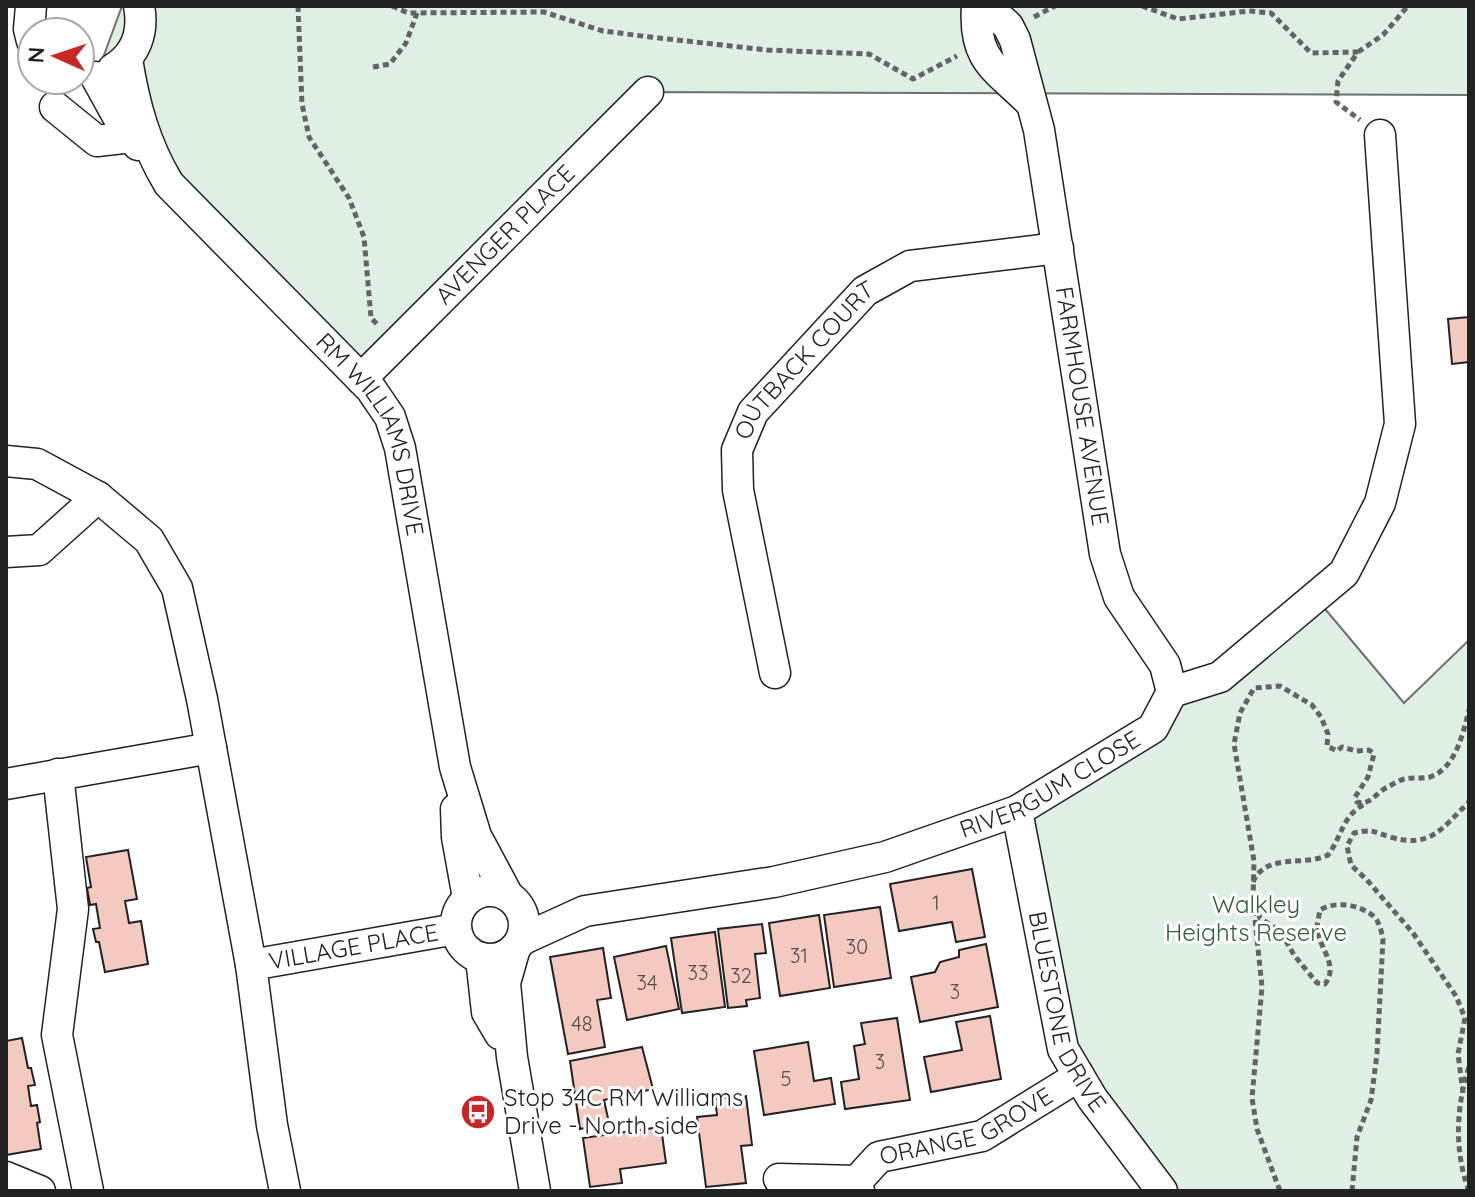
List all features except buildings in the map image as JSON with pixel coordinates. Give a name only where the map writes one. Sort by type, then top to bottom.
[{"type":"street","points":[[96,76],[106,74],[127,59],[138,40],[141,24],[139,6]]},
{"type":"street","points":[[977,6],[976,25],[984,57],[1032,105]]},
{"type":"street","name":"FARMHOUSE AVENUE","points":[[986,6],[1010,29],[1015,40],[1039,130],[1105,554],[1119,597],[1165,665],[1172,692]]},
{"type":"street","name":"RM WILLIAMS DRIVE","points":[[127,59],[138,115],[158,167]]},
{"type":"street","name":"RM WILLIAMS DRIVE","points":[[96,88],[169,184],[361,379],[390,417],[400,448],[455,767],[476,836],[511,898]]},
{"type":"street","name":"AVENGER PLACE","points":[[361,379],[648,92]]},
{"type":"street","points":[[55,107],[97,141],[132,137]]},
{"type":"street","points":[[1172,692],[1220,677],[1344,573],[1380,503],[1400,424],[1380,135]]},
{"type":"street","name":"OUTBACK COURT","points":[[775,673],[738,490],[737,450],[753,412],[865,291],[910,266],[1058,248]]},
{"type":"street","points":[[6,461],[37,464],[98,497],[149,540],[177,588],[211,748],[251,965],[272,1125],[285,1191]]},
{"type":"street","points":[[6,552],[39,550],[98,497]]},
{"type":"street","name":"RIVERGUM CLOSE","points":[[518,944],[585,911],[788,879],[885,857],[1017,811],[1153,728],[1172,692]]},
{"type":"street","points":[[6,784],[211,748]]},
{"type":"street","name":"RM WILLIAMS DRIVE","points":[[455,767],[457,837],[468,898]]},
{"type":"street","points":[[58,774],[73,909],[57,1035],[88,1191]]},
{"type":"street","name":"BLUESTONE DRIVE","points":[[1017,811],[1063,1049],[1092,1098],[1162,1191]]},
{"type":"street","points":[[518,944],[500,958],[481,958],[464,948],[456,929],[458,913],[468,898],[485,890],[511,898],[523,913],[525,926],[505,983],[512,1057],[535,1191]]},
{"type":"street","name":"RIVERGUM CLOSE","points":[[511,898],[585,911]]},
{"type":"street","name":"VILLAGE PLACE","points":[[251,965],[456,929]]},
{"type":"street","points":[[481,958],[487,1012],[512,1057]]},
{"type":"street","name":"ORANGE GROVE","points":[[779,1179],[858,1186],[879,1157],[982,1136],[1079,1076]]},
{"type":"street","points":[[6,1177],[40,1191]]},
{"type":"path","points":[[298,6],[302,104],[309,137],[349,198],[364,237],[371,318],[396,344]]},
{"type":"path","points":[[392,6],[408,13],[544,12],[603,31],[767,50],[869,54],[913,79],[979,45]]},
{"type":"path","points":[[1010,29],[1055,6]]},
{"type":"path","points":[[1142,6],[1178,19],[1243,9],[1271,13],[1311,53],[1358,52]]},
{"type":"path","points":[[1380,135],[1336,102],[1338,81],[1358,52],[1383,35],[1408,6]]},
{"type":"path","points":[[373,67],[390,64],[406,43],[417,13]]},
{"type":"path","points":[[1280,1191],[1257,1129],[1252,1098],[1262,987],[1251,887],[1254,861],[1234,744],[1240,713],[1254,688],[1280,686],[1312,705],[1321,717],[1328,734],[1327,746],[1331,749],[1369,750],[1374,754],[1368,777],[1355,797],[1357,802],[1369,803]]},
{"type":"path","points":[[1251,887],[1260,870],[1266,866],[1305,862],[1328,855],[1341,826],[1356,809],[1369,803],[1382,789],[1404,779],[1431,777],[1457,752],[1469,710]]},
{"type":"path","points":[[1463,1093],[1458,1054],[1465,1018],[1456,996],[1413,933],[1351,865],[1347,846],[1354,833],[1372,829],[1403,840],[1419,842],[1429,839],[1469,802]]},
{"type":"path","points":[[1253,901],[1260,918],[1281,932],[1294,955],[1317,983],[1325,984],[1332,968],[1317,929],[1320,910],[1330,904],[1346,905],[1372,915],[1380,926],[1384,965],[1377,1054],[1371,1100],[1357,1137],[1352,1191]]},
{"type":"path","points":[[1469,1067],[1458,1127],[1463,1176],[1469,1191]]},
{"type":"green space","points":[[122,6],[1469,6],[1469,95],[648,92],[371,389],[158,167],[96,77]]},
{"type":"green space","name":"Walkley Heights Reserve","points":[[1315,597],[1404,703],[1469,640],[1469,1191],[1167,1191],[1063,1049],[1017,811]]},
{"type":"place","name":"Stop 34C RM Williams Drive - North side","points":[[478,1112]]}]
